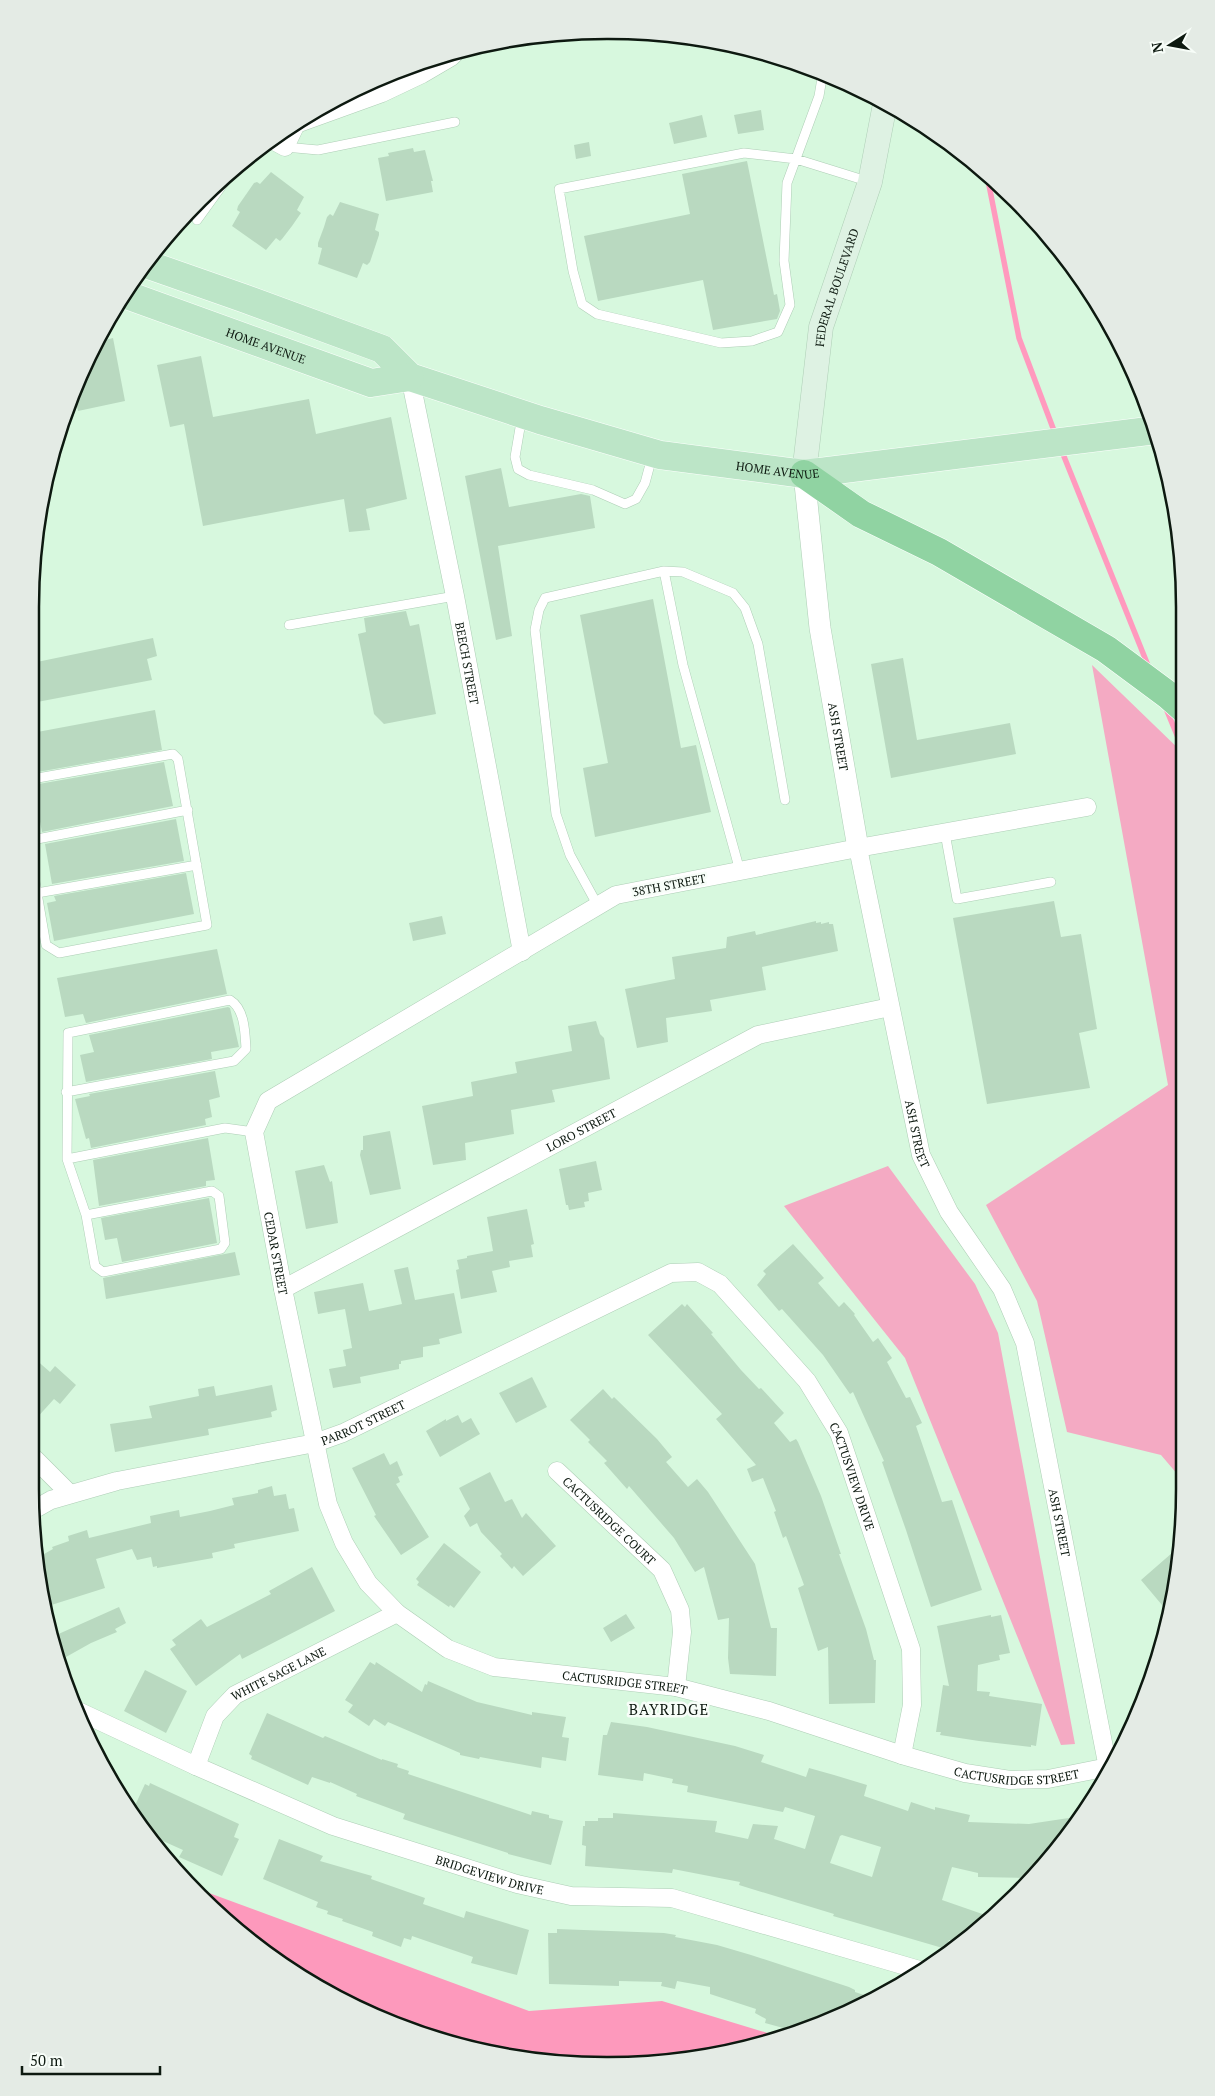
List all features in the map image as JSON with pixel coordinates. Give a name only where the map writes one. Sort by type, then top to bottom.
[{"type":"highway","points":[[804,474],[862,514],[939,552],[1106,649],[1176,702]]},
{"type":"main road","name":"FEDERAL BOULEVARD","points":[[804,474],[821,327],[870,182],[883,110]]},
{"type":"main road","name":"HOME AVENUE","points":[[152,266],[382,350],[410,376],[523,414],[653,453],[804,474],[1148,431]]},
{"type":"main road","name":"HOME AVENUE","points":[[132,297],[371,383],[410,376]]},
{"type":"street","points":[[327,113],[382,93],[437,65]]},
{"type":"street","name":"BEECH STREET","points":[[410,376],[455,596],[522,952]]},
{"type":"street","name":"ASH STREET","points":[[804,474],[820,628],[858,848],[922,1155],[949,1212],[1002,1289],[1024,1343],[1107,1761]]},
{"type":"street","name":"38TH STREET","points":[[254,1132],[268,1101],[616,896],[858,848],[1087,808]]},
{"type":"street","name":"LORO STREET","points":[[283,1290],[758,1035],[890,1007]]},
{"type":"street","name":"CEDAR STREET","points":[[254,1132],[283,1290],[315,1443]]},
{"type":"street","name":"CACTUSVIEW DRIVE","points":[[671,1273],[698,1272],[720,1284],[807,1381],[839,1433],[911,1650],[912,1705],[902,1756]]},
{"type":"street","name":"PARROT STREET","points":[[39,1506],[51,1500],[116,1481],[315,1443],[343,1433],[671,1273]]},
{"type":"street","name":"CACTUSRIDGE STREET","points":[[315,1443],[328,1504],[344,1543],[368,1583],[397,1613],[448,1650],[494,1666],[676,1687],[769,1711],[902,1756],[965,1773],[1010,1780],[1048,1779],[1102,1769]]},
{"type":"street","points":[[39,1463],[70,1494]]},
{"type":"street","name":"CACTUSRIDGE COURT","points":[[557,1471],[662,1570],[680,1610],[682,1632],[676,1687]]},
{"type":"street","name":"WHITE SAGE LANE","points":[[196,1766],[215,1716],[235,1695],[397,1613]]},
{"type":"street","name":"BRIDGEVIEW DRIVE","points":[[86,1715],[196,1766],[333,1826],[517,1884],[571,1896],[672,1898],[912,1968]]},
{"type":"lane","points":[[822,81],[819,96],[796,158],[787,183],[784,261],[790,306],[778,332],[752,341],[721,343],[597,314],[582,304],[573,272],[559,189],[744,153],[796,158],[870,182]]},
{"type":"lane","points":[[280,143],[318,150],[455,122]]},
{"type":"lane","points":[[197,220],[214,197]]},
{"type":"lane","points":[[523,414],[515,457],[518,469],[529,475],[593,490],[625,504],[636,499],[645,483],[653,453]]},
{"type":"lane","points":[[664,571],[683,665],[740,871]]},
{"type":"lane","points":[[598,906],[570,855],[556,814],[535,630],[539,610],[545,598],[664,571],[683,572],[733,593],[745,608],[758,644],[785,800]]},
{"type":"lane","points":[[289,625],[455,596]]},
{"type":"lane","points":[[39,778],[173,754],[178,759],[207,925],[59,953],[46,945],[39,905]]},
{"type":"lane","points":[[39,839],[188,810]]},
{"type":"lane","points":[[945,833],[957,899],[1051,882]]},
{"type":"lane","points":[[39,893],[197,865]]},
{"type":"lane","points":[[66,1092],[234,1061],[246,1049],[244,1024],[235,1003],[230,1000],[68,1033],[66,1092],[67,1159],[86,1215],[95,1266],[102,1272],[220,1249],[225,1244],[219,1196],[212,1192],[86,1215]]},
{"type":"lane","points":[[67,1159],[225,1128],[254,1132]]},
{"type":"shaded area","points":[[1092,665],[1176,746],[1176,1473],[1161,1455],[1067,1432],[1037,1301],[986,1205],[1168,1085]]},
{"type":"shaded area","points":[[888,1166],[975,1284],[998,1333],[1075,1744],[1061,1745],[905,1358],[784,1206]]},
{"type":"shaded area","points":[[206,1892],[529,2011],[662,2001],[769,2034],[718,2046],[682,2052],[608,2057],[570,2056],[533,2052],[460,2038],[390,2014],[356,1999],[323,1981],[261,1940]]},
{"type":"building","points":[[761,110],[764,130],[738,134],[734,115]]},
{"type":"building","points":[[702,115],[707,137],[674,144],[669,123]]},
{"type":"building","points":[[589,142],[591,156],[576,159],[574,145]]},
{"type":"building","points":[[413,148],[414,152],[425,150],[433,181],[431,181],[433,192],[386,201],[378,158],[389,156],[388,153]]},
{"type":"building","points":[[747,161],[774,295],[777,294],[780,311],[777,319],[713,330],[703,280],[598,301],[584,236],[690,214],[682,174]]},
{"type":"building","points":[[271,172],[304,197],[297,210],[301,213],[292,226],[280,241],[276,238],[266,250],[232,226],[240,212],[237,210],[238,206],[254,183],[260,184]]},
{"type":"building","points":[[340,202],[379,214],[375,230],[379,232],[379,235],[370,262],[367,265],[363,263],[357,278],[318,264],[322,248],[318,247],[318,243],[327,217],[330,214],[333,216]]},
{"type":"building","points":[[113,338],[125,401],[78,411],[77,405],[82,390],[106,340]]},
{"type":"building","points":[[201,356],[213,417],[309,399],[316,434],[391,417],[407,499],[366,509],[370,530],[349,532],[344,499],[203,526],[184,424],[170,427],[157,365]]},
{"type":"building","points":[[501,468],[509,507],[581,494],[590,496],[595,528],[498,546],[512,636],[496,640],[465,476]]},
{"type":"building","points":[[653,599],[681,748],[696,745],[711,812],[595,837],[583,768],[608,763],[580,615]]},
{"type":"building","points":[[406,611],[410,626],[419,624],[436,714],[384,724],[374,714],[358,634],[366,632],[364,618]]},
{"type":"building","points":[[153,638],[157,656],[147,659],[152,680],[39,702],[39,662]]},
{"type":"building","points":[[903,658],[917,740],[1010,723],[1016,754],[891,778],[871,664]]},
{"type":"building","points":[[155,710],[162,750],[39,772],[39,732]]},
{"type":"building","points":[[164,762],[173,806],[42,832],[39,816],[39,784]]},
{"type":"building","points":[[176,819],[184,861],[52,884],[45,844]]},
{"type":"building","points":[[186,873],[194,914],[54,941],[47,903],[56,901],[54,896]]},
{"type":"building","points":[[1054,901],[1061,937],[1081,934],[1097,1029],[1079,1033],[1090,1088],[987,1104],[953,918]]},
{"type":"building","points":[[442,916],[446,934],[413,941],[409,923]]},
{"type":"building","points":[[816,921],[816,923],[821,922],[821,924],[829,922],[829,924],[833,924],[838,951],[762,967],[766,990],[710,1000],[712,1011],[666,1018],[668,1042],[637,1048],[625,989],[675,979],[672,957],[726,948],[727,937],[755,931],[756,935]]},
{"type":"building","points":[[217,949],[227,994],[86,1023],[83,1014],[65,1017],[57,978]]},
{"type":"building","points":[[230,1008],[239,1047],[211,1052],[212,1059],[86,1082],[80,1055],[94,1052],[89,1035]]},
{"type":"building","points":[[596,1021],[600,1034],[604,1038],[610,1079],[552,1090],[555,1102],[511,1110],[514,1134],[465,1143],[466,1160],[433,1165],[422,1106],[473,1096],[471,1082],[517,1073],[515,1062],[572,1051],[568,1026]]},
{"type":"building","points":[[215,1071],[220,1097],[209,1100],[212,1117],[205,1119],[206,1125],[91,1148],[89,1138],[86,1139],[75,1099],[90,1096],[89,1094]]},
{"type":"building","points":[[390,1131],[401,1189],[370,1195],[360,1155],[361,1150],[363,1150],[363,1136]]},
{"type":"building","points":[[208,1138],[215,1180],[206,1181],[206,1186],[99,1206],[93,1160]]},
{"type":"building","points":[[596,1161],[602,1190],[588,1193],[589,1201],[584,1202],[585,1207],[569,1210],[568,1205],[566,1205],[559,1169]]},
{"type":"building","points":[[324,1165],[330,1182],[332,1181],[338,1223],[306,1229],[295,1171]]},
{"type":"building","points":[[209,1198],[217,1243],[122,1262],[117,1238],[105,1240],[101,1218]]},
{"type":"building","points":[[527,1209],[534,1244],[531,1245],[533,1257],[509,1261],[510,1267],[492,1271],[497,1292],[461,1299],[456,1270],[459,1269],[457,1260],[493,1251],[487,1217]]},
{"type":"building","points":[[793,1244],[824,1278],[818,1283],[839,1307],[844,1302],[855,1314],[873,1342],[878,1338],[892,1358],[887,1362],[906,1398],[910,1397],[922,1423],[916,1426],[942,1502],[952,1500],[982,1590],[931,1607],[882,1462],[884,1461],[853,1392],[850,1394],[823,1355],[782,1309],[779,1311],[757,1285],[766,1274],[763,1271]]},
{"type":"building","points":[[235,1252],[240,1275],[106,1299],[103,1278]]},
{"type":"building","points":[[408,1267],[415,1300],[454,1293],[462,1333],[439,1339],[440,1344],[423,1347],[423,1357],[401,1361],[399,1369],[360,1377],[361,1383],[333,1388],[329,1369],[346,1366],[343,1350],[352,1348],[345,1309],[318,1314],[314,1292],[363,1283],[369,1311],[402,1304],[394,1270]]},
{"type":"building","points":[[682,1304],[685,1307],[687,1304],[713,1333],[711,1334],[741,1370],[784,1413],[774,1423],[790,1442],[796,1439],[798,1442],[821,1496],[841,1554],[839,1554],[866,1629],[874,1660],[876,1660],[875,1703],[829,1704],[828,1647],[818,1651],[798,1588],[804,1585],[786,1536],[783,1538],[774,1512],[776,1511],[763,1478],[752,1482],[747,1469],[756,1465],[716,1419],[722,1414],[648,1335]]},
{"type":"building","points":[[39,1362],[50,1372],[55,1366],[76,1385],[60,1404],[54,1399],[39,1416]]},
{"type":"building","points":[[532,1377],[547,1407],[516,1423],[499,1393]]},
{"type":"building","points":[[272,1385],[277,1410],[271,1412],[272,1417],[208,1429],[209,1435],[115,1452],[110,1424],[152,1418],[149,1406],[199,1396],[198,1389],[214,1386],[216,1396]]},
{"type":"building","points":[[603,1389],[612,1399],[614,1397],[657,1439],[672,1457],[666,1462],[688,1487],[697,1479],[708,1492],[755,1564],[771,1628],[777,1628],[776,1676],[730,1674],[728,1658],[729,1618],[718,1620],[704,1567],[695,1572],[674,1538],[629,1486],[627,1489],[604,1463],[607,1461],[570,1420]]},
{"type":"building","points":[[458,1415],[462,1423],[471,1418],[480,1434],[440,1457],[426,1431],[446,1419],[446,1421]]},
{"type":"building","points":[[384,1453],[390,1465],[397,1461],[403,1475],[398,1477],[400,1482],[396,1484],[429,1537],[401,1555],[374,1516],[376,1515],[352,1468]]},
{"type":"building","points":[[490,1472],[505,1502],[512,1499],[522,1518],[526,1513],[556,1546],[523,1576],[514,1566],[512,1569],[500,1556],[502,1554],[481,1532],[477,1523],[470,1527],[464,1516],[470,1509],[459,1488]]},
{"type":"building","points":[[272,1486],[274,1496],[286,1494],[289,1509],[294,1508],[299,1531],[234,1544],[235,1548],[212,1553],[213,1558],[157,1568],[157,1566],[153,1567],[151,1557],[137,1560],[132,1549],[96,1559],[105,1588],[51,1605],[43,1555],[53,1549],[52,1547],[69,1541],[68,1536],[87,1530],[89,1538],[151,1523],[150,1516],[179,1510],[180,1517],[210,1511],[234,1505],[232,1498],[258,1493],[258,1490]]},
{"type":"building","points":[[444,1543],[481,1572],[454,1608],[450,1605],[449,1607],[417,1585],[419,1582],[416,1579]]},
{"type":"building","points":[[1172,1553],[1163,1607],[1141,1580]]},
{"type":"building","points":[[312,1567],[335,1611],[242,1659],[240,1654],[196,1686],[170,1649],[176,1645],[172,1640],[201,1619],[207,1627],[271,1594],[269,1591]]},
{"type":"building","points":[[119,1607],[126,1623],[115,1629],[117,1632],[91,1643],[66,1657],[58,1634]]},
{"type":"building","points":[[626,1614],[635,1628],[611,1642],[603,1628]]},
{"type":"building","points":[[991,1615],[991,1617],[1001,1615],[1010,1653],[999,1655],[1000,1660],[978,1665],[977,1691],[990,1692],[989,1696],[1042,1704],[1036,1746],[979,1741],[940,1735],[941,1732],[936,1732],[943,1685],[949,1686],[937,1626]]},
{"type":"building","points":[[370,1662],[375,1665],[376,1662],[422,1692],[428,1681],[477,1702],[532,1715],[532,1712],[566,1717],[562,1737],[569,1738],[566,1761],[542,1757],[541,1768],[480,1757],[479,1759],[460,1755],[460,1753],[388,1722],[385,1726],[374,1719],[369,1726],[348,1712],[353,1705],[345,1700]]},
{"type":"building","points":[[145,1670],[187,1691],[166,1733],[124,1711]]},
{"type":"building","points":[[267,1713],[323,1738],[325,1736],[382,1760],[398,1764],[397,1767],[409,1771],[408,1774],[531,1815],[532,1811],[563,1821],[551,1865],[508,1854],[403,1819],[405,1814],[356,1796],[357,1794],[330,1782],[312,1777],[308,1785],[251,1759],[252,1756],[249,1754]]},
{"type":"building","points":[[611,1722],[647,1727],[735,1746],[764,1755],[761,1762],[806,1777],[809,1768],[867,1785],[864,1796],[908,1811],[911,1802],[935,1810],[935,1807],[970,1815],[968,1822],[1029,1824],[1071,1818],[1059,1835],[1022,1878],[978,1877],[978,1873],[952,1867],[942,1900],[984,1915],[954,1940],[949,1940],[948,1944],[942,1948],[833,1916],[834,1914],[739,1885],[740,1882],[673,1869],[672,1873],[585,1866],[586,1846],[582,1845],[585,1821],[598,1821],[598,1818],[613,1818],[613,1813],[717,1821],[715,1832],[748,1839],[753,1824],[778,1826],[774,1839],[805,1849],[815,1816],[785,1807],[783,1812],[687,1792],[688,1786],[672,1783],[673,1779],[644,1773],[643,1781],[598,1775],[603,1735],[607,1735]],"holes":[[[840,1836],[881,1847],[872,1877],[830,1863]]]},
{"type":"building","points":[[150,1783],[239,1824],[234,1837],[239,1839],[222,1876],[179,1857],[183,1850],[160,1840],[156,1835],[135,1805],[145,1784],[149,1786]]},
{"type":"building","points":[[279,1839],[323,1856],[320,1861],[372,1876],[371,1879],[425,1898],[423,1904],[464,1918],[466,1911],[529,1930],[517,1975],[471,1963],[473,1957],[412,1936],[411,1940],[404,1938],[401,1947],[372,1936],[373,1932],[327,1914],[328,1911],[316,1907],[318,1902],[263,1879]]},
{"type":"building","points":[[557,1929],[676,1935],[675,1937],[717,1945],[751,1955],[849,1987],[855,1990],[855,1992],[864,1995],[825,2014],[785,2029],[765,2023],[766,2019],[755,2013],[756,2009],[710,1994],[710,1987],[677,1981],[675,1989],[661,1986],[662,1982],[619,1981],[619,1986],[549,1984],[548,1933],[557,1933]]},
{"type":"waterway","points":[[989,186],[1019,338],[1056,436]]},
{"type":"waterway","points":[[1061,449],[1149,668]]},
{"type":"waterway","points":[[1165,706],[1176,733]]},
{"type":"district","name":"BAYRIDGE","points":[[669,1709]]}]
